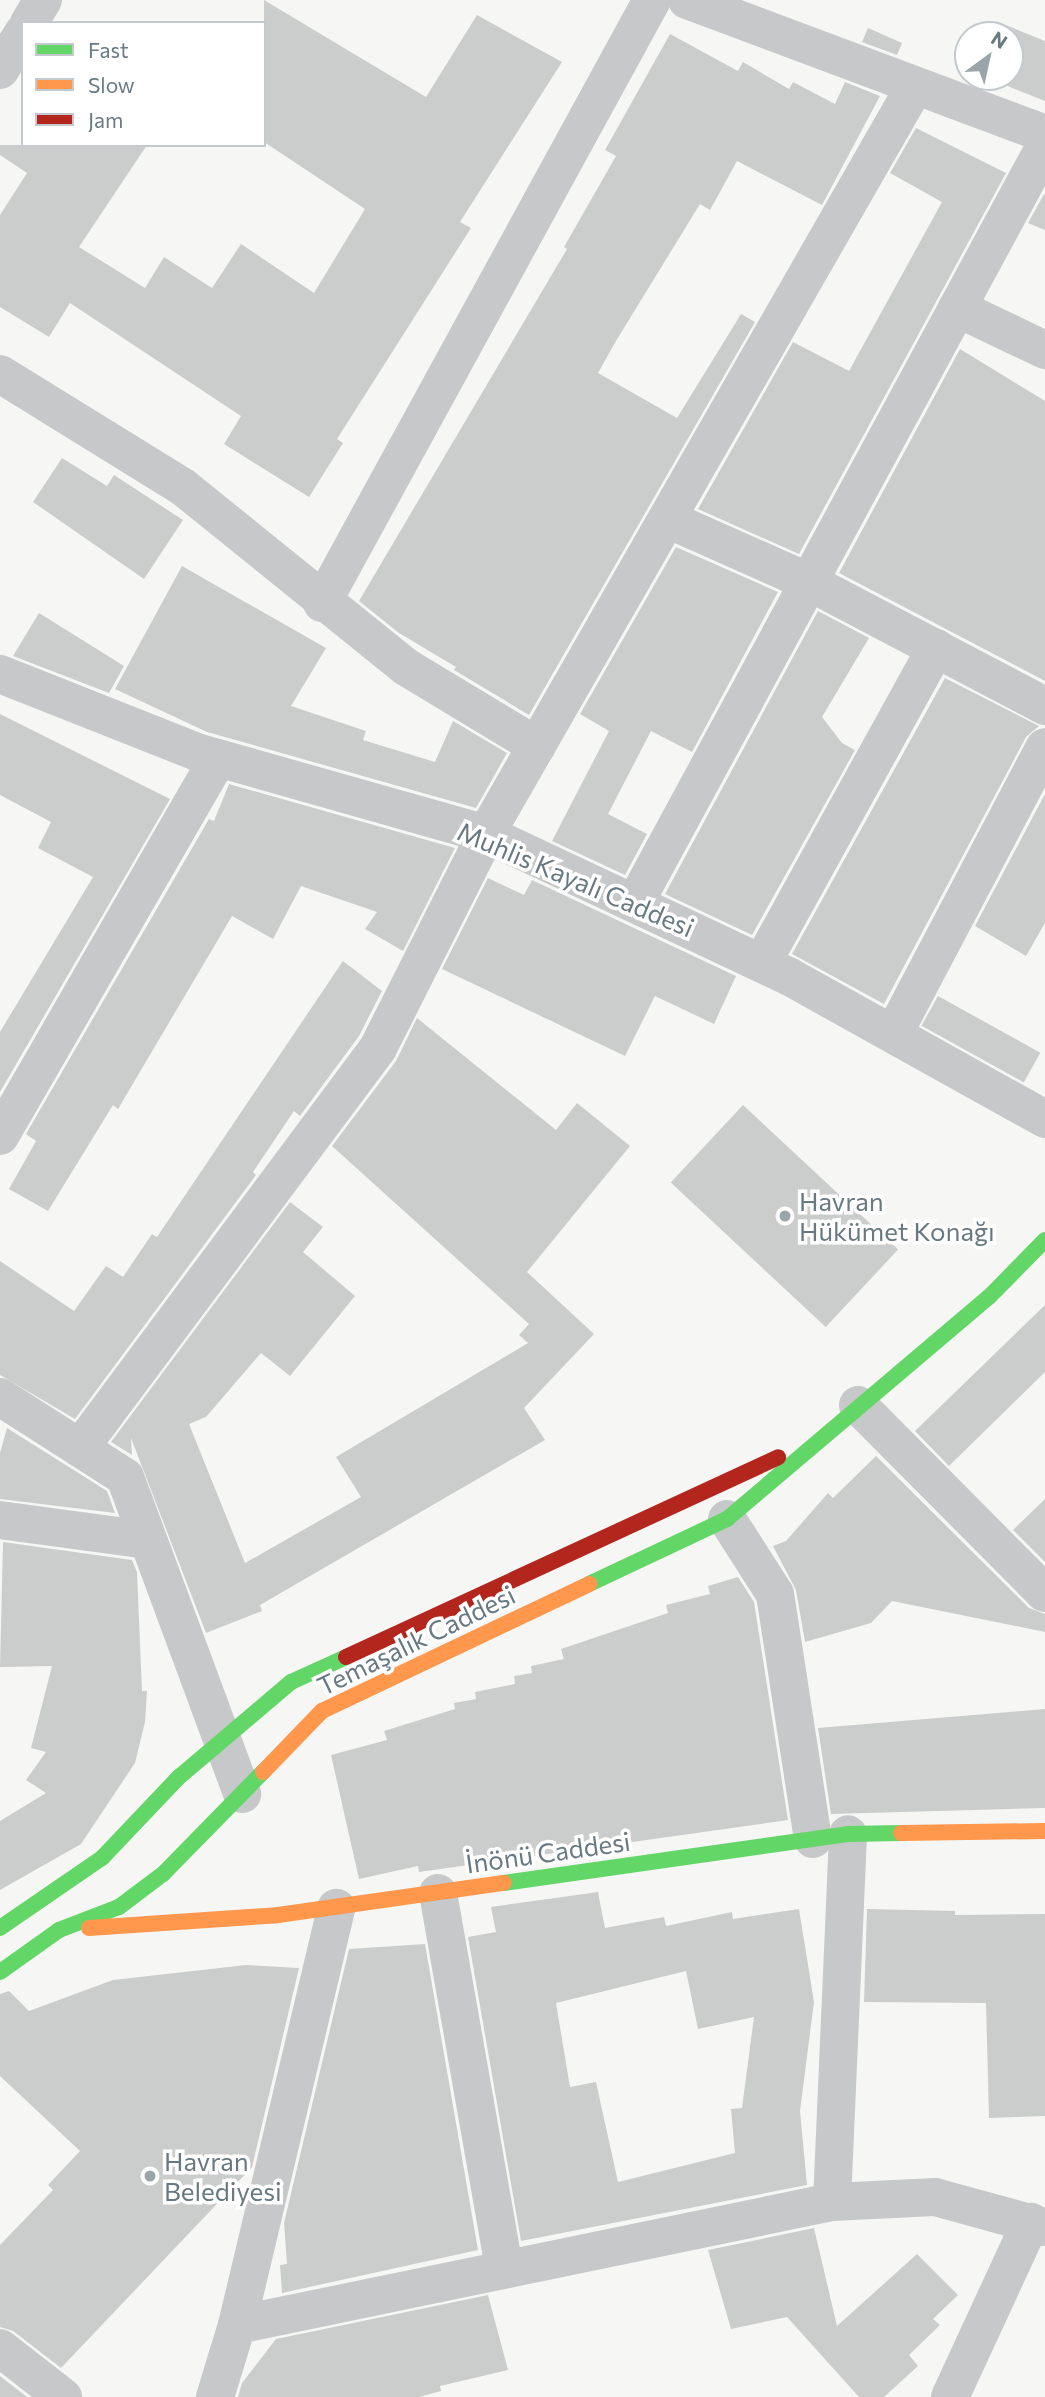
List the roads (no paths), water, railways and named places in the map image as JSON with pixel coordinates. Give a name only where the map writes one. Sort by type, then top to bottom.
[{"type":"street","points":[[30,21],[44,0]]},
{"type":"street","points":[[322,603],[652,0]]},
{"type":"street","points":[[687,0],[1045,134]]},
{"type":"street","points":[[0,70],[21,36]]},
{"type":"street","points":[[80,1448],[377,1048],[486,834],[915,86]]},
{"type":"street","points":[[636,901],[1045,146]]},
{"type":"street","points":[[957,308],[1045,350]]},
{"type":"street","points":[[0,374],[183,487],[322,603],[406,667],[537,746]]},
{"type":"street","points":[[667,519],[809,582],[1045,706]]},
{"type":"street","points":[[762,963],[936,648]]},
{"type":"street","name":"Muhlis Kayalı Caddesi","points":[[0,674],[218,758],[486,834],[636,901],[762,963],[894,1033],[1045,1119]]},
{"type":"street","points":[[894,1033],[1045,747]]},
{"type":"street","points":[[0,1136],[218,758]]},
{"type":"street","name":"Temaşalık Caddesi","points":[[0,1972],[58,1930],[130,1899],[163,1874],[322,1711],[727,1519],[815,1440],[989,1297],[1045,1240]]},
{"type":"street","points":[[0,1397],[125,1477],[219,1743],[242,1794]]},
{"type":"street","points":[[858,1405],[1045,1593]]},
{"type":"street","name":"Temaşalık Caddesi","points":[[0,1928],[102,1858],[179,1777],[291,1682],[815,1440]]},
{"type":"street","points":[[727,1519],[775,1594],[831,1836],[832,2202]]},
{"type":"street","points":[[0,1520],[148,1540]]},
{"type":"street","name":"İnönü Caddesi","points":[[58,1930],[336,1908],[831,1836],[1045,1831]]},
{"type":"street","points":[[438,1893],[504,2269]]},
{"type":"street","points":[[215,2397],[237,2325],[336,1908]]},
{"type":"street","points":[[237,2325],[832,2202],[935,2197],[1038,2224],[950,2397]]},
{"type":"street","points":[[0,2348],[63,2397]]},
{"type":"place","name":"Havran Hükümet Konağı","points":[[785,1216]]},
{"type":"place","name":"Havran Belediyesi","points":[[150,2176]]}]
